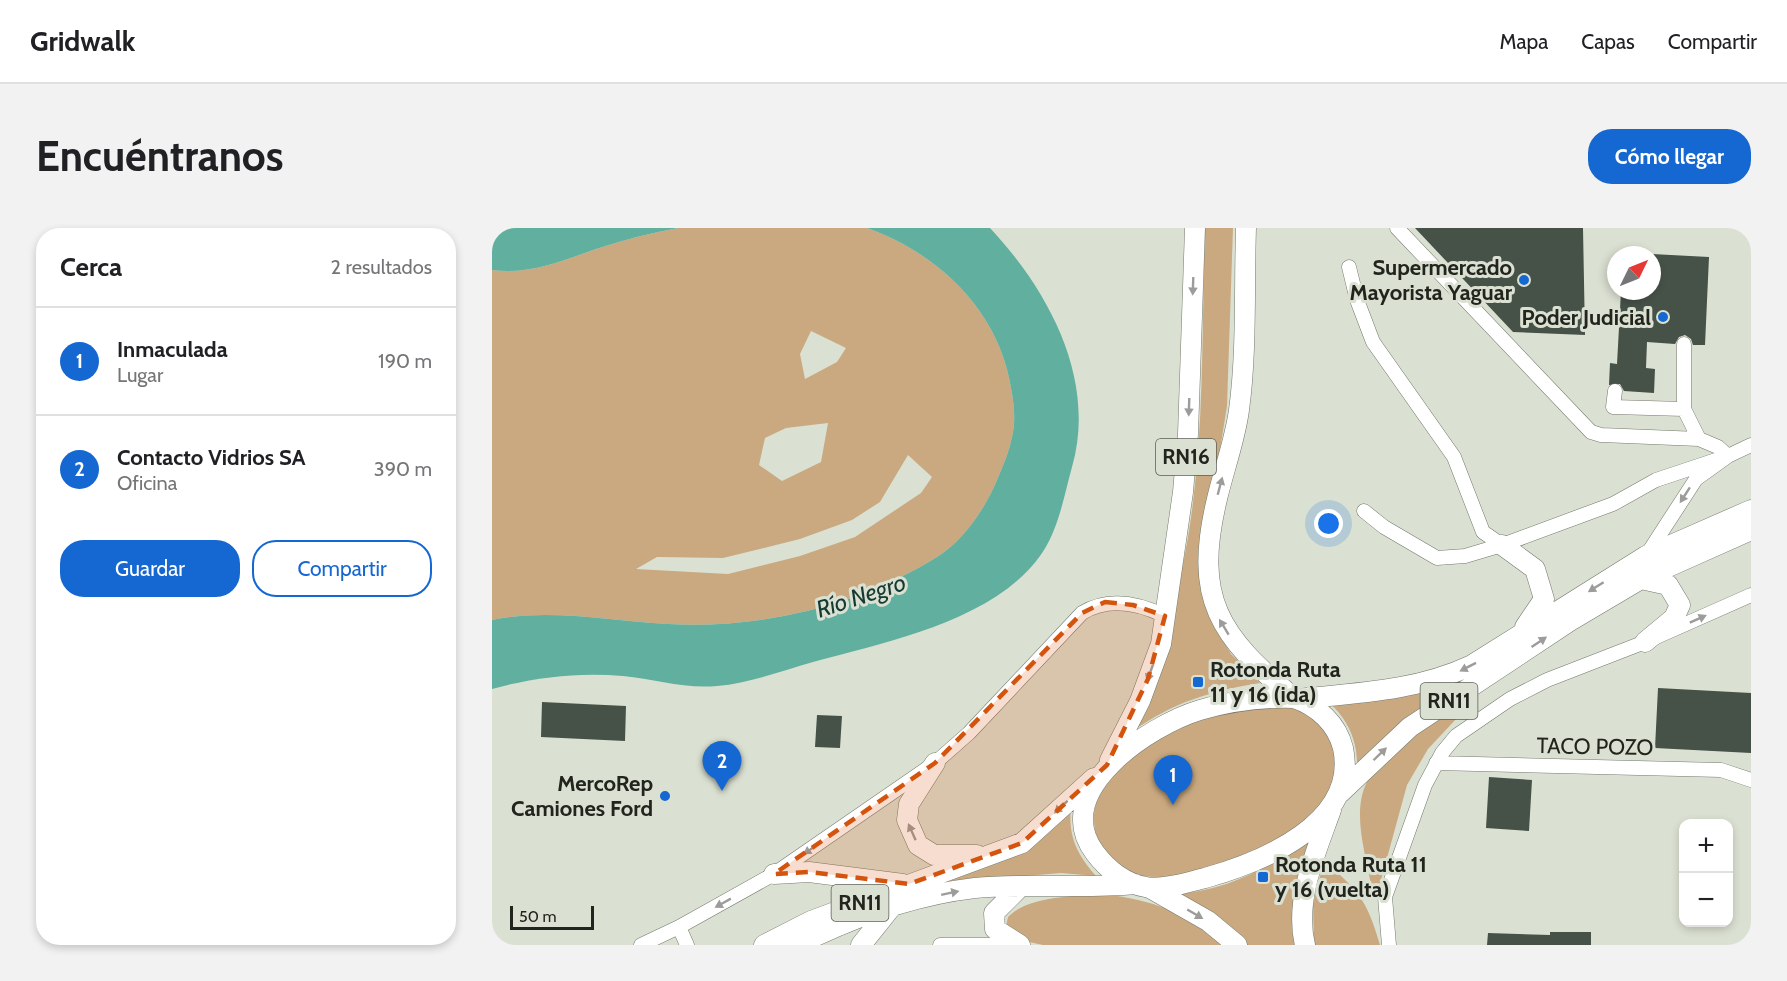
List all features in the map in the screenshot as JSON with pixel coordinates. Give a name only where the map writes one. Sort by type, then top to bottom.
[{"type":"highway","name":"RN16","points":[[1106,766],[1148,679],[1161,644],[1183,492],[1192,348],[1195,228]]},
{"type":"highway","name":"RN16","points":[[1246,228],[1239,408],[1212,519],[1209,579],[1215,608],[1229,635],[1256,666],[1296,698]]},
{"type":"highway","name":"RN11","points":[[764,945],[811,921],[1022,843],[1106,766],[1161,726],[1187,715],[1250,699],[1296,698],[1377,691],[1427,683],[1472,665],[1646,556],[1751,510]]},
{"type":"highway","name":"RN11","points":[[797,945],[837,925],[893,905],[975,888],[1019,888],[1050,884],[1142,886],[1196,880],[1258,860],[1310,828],[1337,797],[1391,743],[1426,716],[1570,621],[1641,579],[1742,541],[1751,530]]},
{"type":"highway","points":[[1502,546],[1535,569],[1544,599],[1518,636]]},
{"type":"highway","points":[[1641,579],[1668,585],[1680,605],[1674,618],[1645,642]]},
{"type":"highway","name":"RN11","points":[[1296,698],[1322,713],[1341,740],[1345,761],[1337,797]]},
{"type":"highway","points":[[935,763],[909,804],[907,820],[918,845],[934,855],[969,857],[1000,851]]},
{"type":"highway","name":"RN11","points":[[1106,766],[1085,806],[1083,826],[1085,835],[1104,864],[1123,879],[1142,886]]},
{"type":"highway","points":[[1305,945],[1301,917],[1304,901],[1316,853],[1337,797]]},
{"type":"highway","points":[[774,874],[809,872],[909,884]]},
{"type":"highway","points":[[1142,886],[1208,921],[1237,945]]},
{"type":"highway","points":[[1019,888],[994,913],[995,928],[1020,945]]},
{"type":"highway","points":[[861,945],[893,905]]},
{"type":"street","points":[[1396,228],[1591,432],[1601,435],[1699,439],[1718,447],[1728,456]]},
{"type":"street","points":[[1349,267],[1357,300],[1373,342],[1454,457],[1483,532],[1502,546]]},
{"type":"street","points":[[1684,344],[1684,409],[1699,439]]},
{"type":"street","points":[[1615,391],[1613,407],[1684,409]]},
{"type":"street","points":[[1364,511],[1384,527],[1437,558],[1465,556],[1502,546],[1613,504],[1656,480],[1728,456],[1751,445]]},
{"type":"street","points":[[1646,556],[1696,479],[1728,456]]},
{"type":"street","points":[[1389,945],[1385,897],[1419,798],[1436,764],[1456,736],[1510,699],[1546,680],[1645,642],[1751,595]]},
{"type":"street","points":[[642,945],[774,874],[935,763],[969,733],[1088,610],[1105,602],[1142,607],[1165,616]]},
{"type":"street","name":"TACO POZO","points":[[1436,764],[1721,770],[1751,780]]},
{"type":"street","points":[[679,927],[687,945]]},
{"type":"street","points":[[940,945],[994,945]]},
{"type":"highlighted area","points":[[1105,602],[1133,605],[1165,616],[1148,679],[1107,765],[1022,843],[909,884],[809,872],[774,874],[935,763],[1082,613]]},
{"type":"shaded area","points":[[678,228],[867,228],[893,239],[941,269],[979,310],[1004,360],[1013,400],[1014,425],[1009,448],[997,480],[972,523],[956,542],[937,557],[875,589],[808,611],[738,623],[703,625],[557,615],[492,620],[492,270],[532,269],[647,234]],"holes":[[[811,331],[846,348],[837,362],[805,379],[800,354]],[[828,423],[821,462],[782,481],[759,465],[765,438],[786,428]],[[908,455],[932,477],[921,493],[855,537],[800,556],[728,574],[636,569],[657,557],[723,558],[800,539],[852,520],[880,502]]]},
{"type":"shaded area","points":[[1205,228],[1233,228],[1227,406],[1218,462],[1211,620],[1231,654],[1260,683],[1209,694],[1178,705],[1133,731],[1171,613],[1189,531],[1199,445]]},
{"type":"shaded area","points":[[1493,661],[1357,769],[1356,748],[1350,729],[1339,713],[1324,698]]},
{"type":"shaded area","points":[[1273,703],[1311,714],[1326,726],[1331,735],[1338,763],[1338,773],[1332,789],[1309,817],[1262,849],[1230,864],[1210,870],[1149,877],[1127,871],[1110,858],[1098,841],[1094,822],[1097,800],[1107,779],[1126,760],[1173,728],[1188,722]]},
{"type":"shaded area","points":[[1458,710],[1458,717],[1428,749],[1407,785],[1378,891],[1371,885],[1361,834],[1360,808],[1366,784],[1379,767],[1425,727],[1438,718]]},
{"type":"shaded area","points":[[1071,806],[1070,817],[1075,844],[1083,860],[1096,876],[1061,873],[968,881],[915,892]]},
{"type":"shaded area","points":[[1310,837],[1294,894],[1294,945],[1247,945],[1224,925],[1177,894],[1214,888],[1248,876]]},
{"type":"shaded area","points":[[1324,860],[1353,888],[1366,906],[1380,945],[1314,945],[1313,905]]},
{"type":"shaded area","points":[[1086,895],[1111,895],[1160,906],[1186,918],[1229,945],[1043,945],[1020,940],[1006,926],[1008,917],[1017,910],[1042,900]]},
{"type":"water","points":[[492,228],[678,228],[626,240],[545,266],[506,271],[492,270]]},
{"type":"water","name":"Río Negro","points":[[867,228],[990,228],[1031,280],[1048,308],[1073,370],[1078,402],[1078,434],[1060,513],[1040,556],[1020,578],[995,597],[967,613],[905,637],[753,679],[705,687],[623,676],[574,675],[524,681],[492,689],[492,620],[557,615],[703,625],[773,618],[808,611],[875,589],[937,557],[964,533],[980,513],[992,491],[1011,443],[1014,406],[1004,360],[979,310],[961,288],[941,269],[918,253]]},
{"type":"building","name":"Supermercado Mayorista Yaguar","points":[[1415,228],[1583,228],[1585,335],[1513,332]]},
{"type":"building","name":"Poder Judicial","points":[[1661,254],[1709,257],[1705,345],[1693,345],[1691,339],[1685,335],[1679,337],[1675,344],[1647,342],[1646,368],[1655,369],[1654,393],[1624,391],[1620,384],[1609,385],[1610,363],[1617,364],[1621,300],[1661,300]]},
{"type":"building","points":[[1658,688],[1751,693],[1751,753],[1655,748]]},
{"type":"building","points":[[542,702],[626,706],[625,741],[541,737]]},
{"type":"building","points":[[817,715],[842,716],[840,748],[815,747]]},
{"type":"building","points":[[1489,777],[1532,780],[1529,831],[1486,828]]},
{"type":"building","points":[[1550,932],[1591,932],[1591,945],[1487,945],[1488,933],[1550,935]]},
{"type":"place","name":"Supermercado Mayorista Yaguar","points":[[1524,280]]},
{"type":"place","name":"Poder Judicial","points":[[1663,317]]},
{"type":"place","name":"Rotonda Ruta 11 y 16 (ida)","points":[[1198,682]]},
{"type":"place","name":"Contacto Vidrios SA","points":[[722,791]]},
{"type":"place","name":"MercoRep Camiones Ford","points":[[665,796]]},
{"type":"place","name":"Inmaculada","points":[[1173,805]]},
{"type":"place","name":"Rotonda Ruta 11 y 16 (vuelta)","points":[[1263,877]]}]
